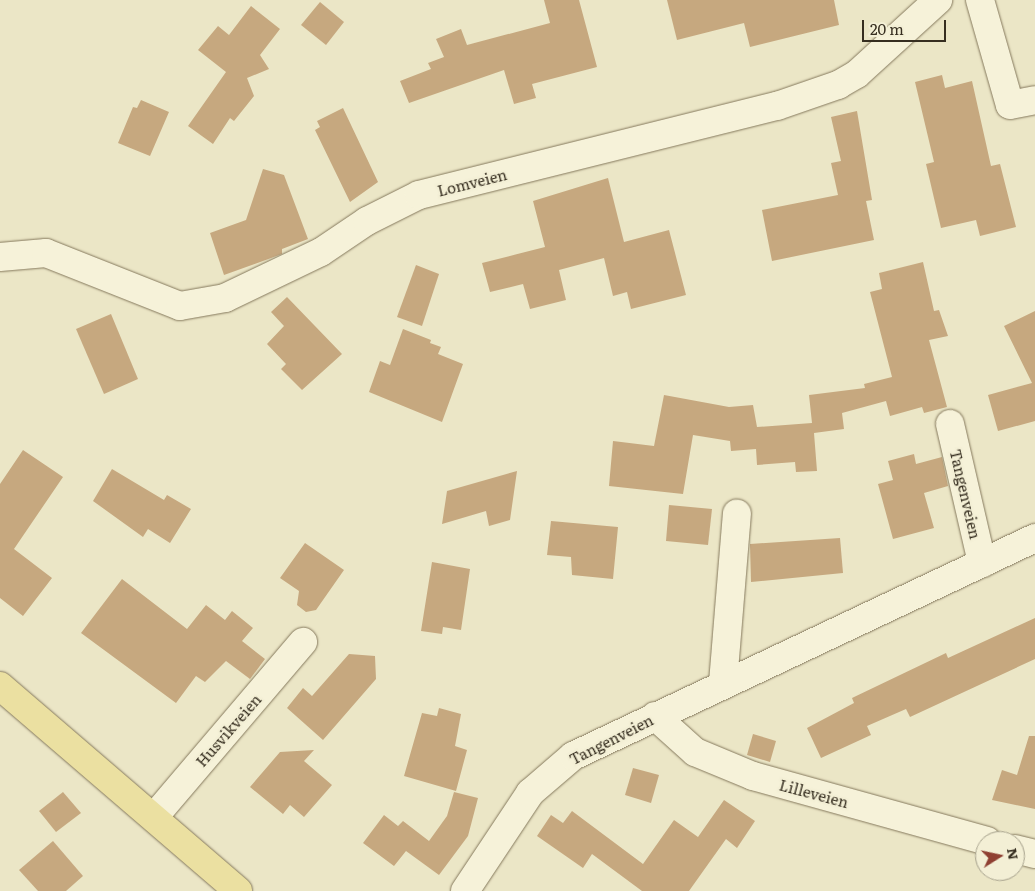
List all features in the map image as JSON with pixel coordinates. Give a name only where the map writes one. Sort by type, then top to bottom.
[{"type":"main road","points":[[0,686],[154,817],[235,890]]},
{"type":"street","name":"Lomveien","points":[[0,257],[46,254],[180,306],[225,298],[321,252],[367,222],[419,196],[777,106],[838,85],[857,74],[938,0]]},
{"type":"street","points":[[980,0],[1010,105],[1035,100]]},
{"type":"street","name":"Tangenveien","points":[[950,424],[982,563]]},
{"type":"street","points":[[723,683],[737,514]]},
{"type":"street","name":"Tangenveien","points":[[465,891],[530,793],[573,756],[723,683],[1035,538]]},
{"type":"street","name":"Husvikveien","points":[[154,817],[303,642]]},
{"type":"street","name":"Lilleveien","points":[[655,716],[695,752],[753,776],[975,838]]},
{"type":"building","points":[[544,0],[579,0],[597,67],[532,84],[536,98],[514,104],[504,70],[409,103],[400,81],[431,69],[428,63],[444,57],[436,39],[461,29],[467,45],[550,23]]},
{"type":"building","points":[[667,0],[834,0],[839,25],[750,47],[744,23],[677,40]]},
{"type":"building","points":[[320,2],[344,22],[326,45],[301,25]]},
{"type":"building","points":[[251,6],[280,29],[260,55],[269,69],[247,78],[254,96],[234,121],[230,118],[213,144],[188,126],[226,72],[198,50],[218,26],[229,35]]},
{"type":"building","points":[[942,75],[945,88],[972,81],[991,166],[1000,164],[1016,227],[980,236],[976,220],[941,228],[926,164],[934,162],[915,82]]},
{"type":"building","points":[[141,100],[169,112],[150,156],[118,143],[133,107],[137,108]]},
{"type":"building","points":[[343,108],[378,182],[350,202],[315,130],[320,127],[317,121]]},
{"type":"building","points":[[857,111],[872,200],[866,201],[874,240],[772,261],[762,210],[838,195],[831,163],[841,161],[831,117]]},
{"type":"building","points":[[263,169],[284,175],[308,239],[282,249],[282,254],[224,275],[210,233],[246,220]]},
{"type":"building","points":[[608,178],[624,242],[669,230],[686,295],[631,309],[627,292],[613,296],[604,258],[559,270],[566,300],[530,309],[523,284],[490,292],[482,263],[545,247],[533,201]]},
{"type":"building","points":[[923,262],[934,311],[939,310],[948,336],[929,340],[947,407],[924,413],[922,407],[890,416],[886,401],[842,413],[844,429],[814,433],[817,471],[796,472],[795,462],[757,465],[756,449],[731,451],[730,441],[693,435],[683,494],[609,486],[613,441],[654,446],[664,395],[729,407],[753,405],[757,427],[812,423],[809,395],[865,388],[864,384],[892,377],[870,292],[882,289],[879,273]]},
{"type":"building","points":[[416,265],[439,274],[422,326],[397,317]]},
{"type":"building","points":[[287,297],[342,354],[302,390],[281,369],[286,364],[267,344],[284,326],[271,312]]},
{"type":"building","points":[[1035,311],[1035,421],[998,431],[988,395],[1032,383],[1004,326]]},
{"type":"building","points":[[111,314],[138,379],[104,394],[76,329]]},
{"type":"building","points":[[403,329],[431,340],[430,343],[441,347],[438,354],[463,364],[442,422],[369,392],[380,361],[390,365]]},
{"type":"building","points":[[23,450],[63,477],[14,549],[52,578],[23,616],[0,598],[0,484]]},
{"type":"building","points":[[914,454],[916,464],[942,457],[948,486],[924,493],[934,528],[893,539],[878,484],[893,480],[888,461]]},
{"type":"building","points":[[112,469],[164,500],[167,495],[191,509],[170,543],[148,529],[143,537],[93,501]]},
{"type":"building","points":[[517,471],[510,520],[489,526],[486,511],[442,524],[447,491]]},
{"type":"building","points":[[669,505],[712,509],[708,545],[666,541]]},
{"type":"building","points":[[551,521],[618,527],[613,579],[572,575],[571,557],[547,555]]},
{"type":"building","points":[[840,538],[843,573],[751,582],[750,544]]},
{"type":"building","points":[[305,543],[344,570],[316,610],[306,612],[297,605],[299,591],[280,578]]},
{"type":"building","points":[[432,562],[470,569],[461,630],[443,627],[442,634],[421,631]]},
{"type":"building","points":[[122,579],[187,629],[206,605],[225,620],[232,611],[253,628],[242,641],[265,659],[250,679],[226,661],[205,682],[196,676],[176,703],[81,633]]},
{"type":"building","points":[[1035,618],[1035,659],[910,717],[906,709],[867,726],[871,735],[821,758],[807,728],[854,703],[852,698],[946,653],[948,658]]},
{"type":"building","points":[[349,654],[375,656],[376,679],[323,740],[287,708],[303,688],[312,696]]},
{"type":"building","points":[[439,708],[461,714],[455,746],[467,750],[456,791],[404,776],[422,713],[437,716]]},
{"type":"building","points":[[753,734],[776,741],[770,762],[747,755]]},
{"type":"building","points":[[1029,736],[1035,736],[1035,809],[992,800],[1002,770],[1017,775]]},
{"type":"building","points":[[314,750],[304,761],[332,785],[304,817],[290,805],[283,814],[250,787],[280,752]]},
{"type":"building","points":[[633,768],[659,775],[651,803],[625,795]]},
{"type":"building","points":[[63,792],[81,813],[56,832],[39,811]]},
{"type":"building","points":[[454,792],[478,798],[468,836],[439,875],[406,851],[394,866],[363,843],[384,815],[398,826],[403,821],[429,841],[447,816]]},
{"type":"building","points":[[724,800],[755,821],[737,848],[726,839],[689,891],[642,891],[592,854],[583,868],[537,836],[551,815],[563,823],[572,811],[643,864],[674,820],[698,837]]},
{"type":"building","points":[[53,841],[83,876],[66,891],[38,891],[19,870]]}]
